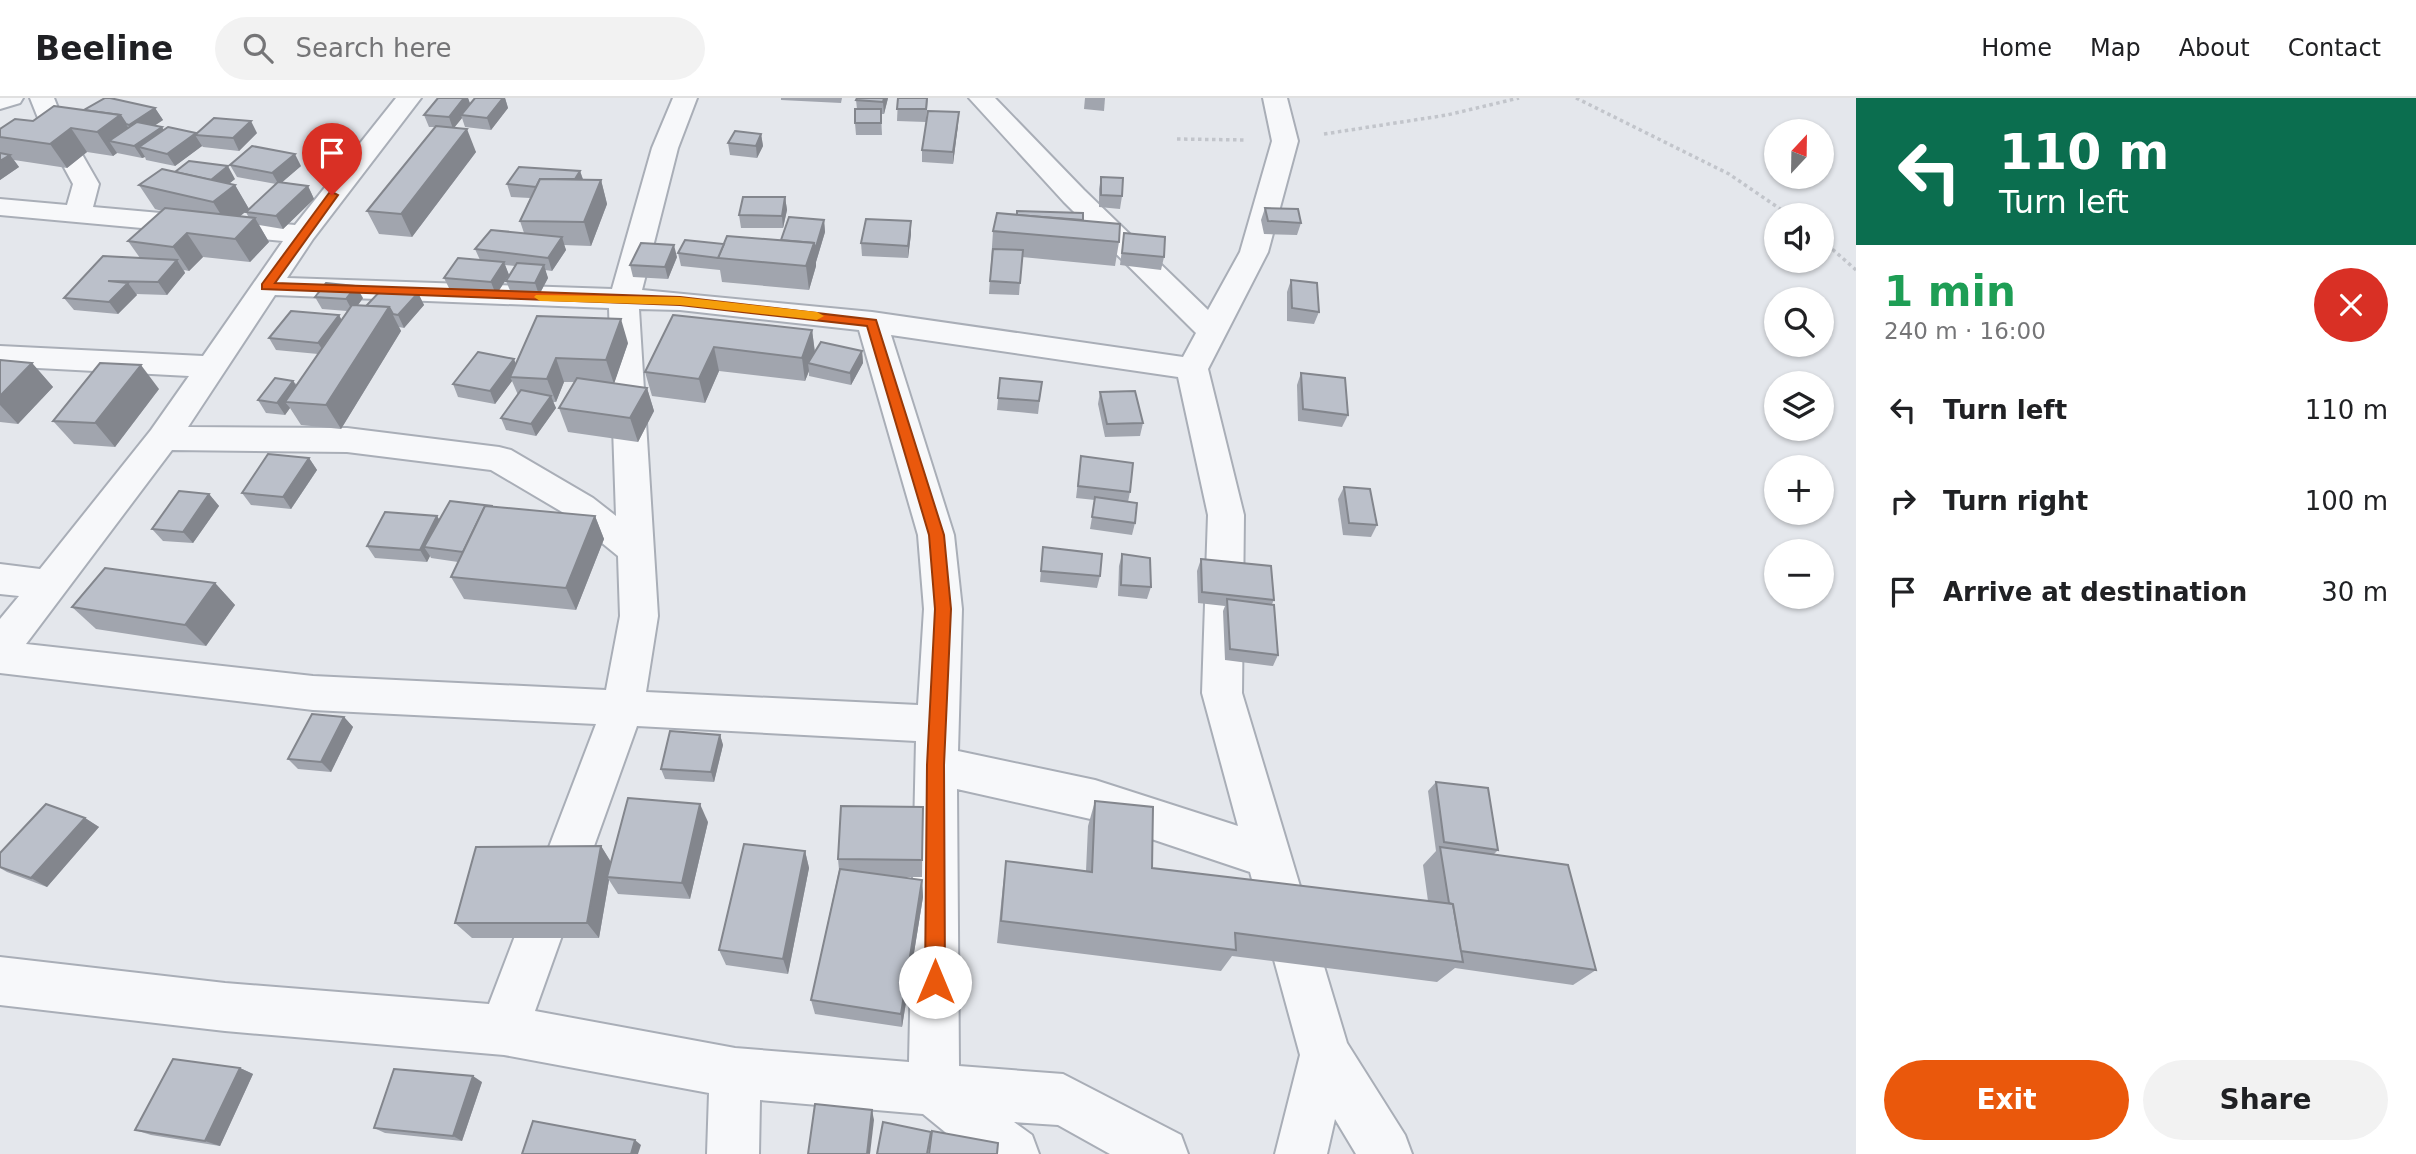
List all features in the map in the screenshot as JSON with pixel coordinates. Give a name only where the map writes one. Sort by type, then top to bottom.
[{"type":"street","points":[[0,102],[11,98]]},
{"type":"street","points":[[42,98],[52,123],[86,184],[78,214]]},
{"type":"street","points":[[0,648],[163,438],[302,234],[409,98]]},
{"type":"street","points":[[504,1030],[623,708],[639,615],[624,301],[665,148],[685,98]]},
{"type":"street","points":[[981,98],[1074,196],[1212,331]]},
{"type":"street","points":[[1275,98],[1285,141],[1254,252],[1192,369],[1226,515],[1222,693],[1325,1055],[1386,1154]]},
{"type":"street","points":[[0,207],[302,234]]},
{"type":"street","points":[[266,286],[680,301],[872,322],[1192,369]]},
{"type":"street","points":[[872,322],[936,535],[943,609],[937,744],[934,1090]]},
{"type":"street","points":[[0,356],[212,367]]},
{"type":"street","points":[[163,438],[347,440],[499,459],[581,507],[634,549]]},
{"type":"street","points":[[0,579],[48,584]]},
{"type":"street","points":[[0,657],[313,693],[623,708],[937,744],[1269,858]]},
{"type":"street","points":[[0,981],[225,1007],[504,1030],[735,1073],[1063,1100],[1162,1154]]},
{"type":"street","points":[[1301,1154],[1325,1055]]},
{"type":"street","points":[[733,1154],[735,1073]]},
{"type":"street","points":[[934,1090],[1013,1154]]},
{"type":"path","points":[[1177,139],[1285,141],[1399,120],[1480,110],[1519,98]]},
{"type":"path","points":[[1576,98],[1729,174],[1771,203]]},
{"type":"path","points":[[1834,251],[1856,270]]},
{"type":"building","points":[[105,98],[155,108],[129,125],[120,115],[84,110]]},
{"type":"building","points":[[438,98],[464,98],[449,117],[424,115]]},
{"type":"building","points":[[475,98],[503,98],[487,118],[461,115]]},
{"type":"building","points":[[884,98],[883,102],[856,100]]},
{"type":"building","points":[[898,98],[927,98],[926,109],[897,109]]},
{"type":"building","points":[[54,106],[120,115],[97,132],[71,128],[50,144],[0,137],[0,129],[15,119],[33,121]]},
{"type":"building","points":[[855,109],[881,109],[881,123],[855,123]]},
{"type":"building","points":[[928,111],[959,112],[953,152],[922,150]]},
{"type":"building","points":[[214,118],[251,121],[233,138],[195,135]]},
{"type":"building","points":[[137,122],[162,127],[134,146],[109,141]]},
{"type":"building","points":[[436,126],[467,129],[401,214],[367,211]]},
{"type":"building","points":[[168,127],[196,133],[167,154],[139,147]]},
{"type":"building","points":[[735,131],[761,134],[756,146],[728,143]]},
{"type":"building","points":[[252,146],[295,154],[272,173],[230,165]]},
{"type":"building","points":[[0,153],[10,155],[0,161]]},
{"type":"building","points":[[189,161],[228,166],[211,180],[175,172]]},
{"type":"building","points":[[519,167],[580,171],[575,179],[540,179],[536,187],[507,184]]},
{"type":"building","points":[[162,169],[235,185],[213,202],[139,185]]},
{"type":"building","points":[[1101,177],[1123,178],[1122,196],[1101,195]]},
{"type":"building","points":[[540,179],[601,180],[584,222],[520,221]]},
{"type":"building","points":[[278,182],[308,186],[276,216],[246,212]]},
{"type":"building","points":[[743,197],[785,197],[782,216],[739,215]]},
{"type":"building","points":[[165,208],[255,218],[235,239],[187,233],[173,247],[128,241]]},
{"type":"building","points":[[1265,208],[1298,209],[1301,223],[1268,221]]},
{"type":"building","points":[[1017,211],[1083,213],[1083,220],[1017,215]]},
{"type":"building","points":[[997,213],[1120,224],[1119,242],[993,231]]},
{"type":"building","points":[[789,217],[824,220],[815,250],[814,243],[781,240]]},
{"type":"building","points":[[866,219],[911,221],[908,246],[861,243]]},
{"type":"building","points":[[491,230],[562,237],[548,258],[475,249]]},
{"type":"building","points":[[1124,233],[1165,237],[1164,257],[1122,253]]},
{"type":"building","points":[[727,236],[814,243],[806,266],[718,258]]},
{"type":"building","points":[[685,240],[724,244],[718,258],[678,253]]},
{"type":"building","points":[[641,243],[674,245],[665,267],[630,265]]},
{"type":"building","points":[[993,249],[1023,250],[1020,283],[990,281]]},
{"type":"building","points":[[103,256],[177,260],[158,282],[108,281],[128,283],[109,302],[64,298]]},
{"type":"building","points":[[458,258],[504,262],[491,282],[444,278]]},
{"type":"building","points":[[517,263],[544,265],[535,283],[506,281]]},
{"type":"building","points":[[1291,280],[1317,283],[1319,312],[1292,308]]},
{"type":"building","points":[[326,283],[356,286],[346,299],[315,297]]},
{"type":"building","points":[[384,287],[418,293],[398,315],[393,314],[389,307],[366,306]]},
{"type":"building","points":[[352,305],[389,307],[326,405],[285,402]]},
{"type":"building","points":[[291,311],[339,315],[318,343],[269,338]]},
{"type":"building","points":[[673,315],[812,330],[802,358],[714,347],[699,379],[645,372]]},
{"type":"building","points":[[537,316],[621,319],[606,360],[556,358],[547,379],[510,377]]},
{"type":"building","points":[[821,342],[862,351],[850,373],[808,363]]},
{"type":"building","points":[[478,352],[514,359],[490,391],[453,384]]},
{"type":"building","points":[[0,360],[32,363],[0,396]]},
{"type":"building","points":[[100,363],[141,365],[95,423],[53,421]]},
{"type":"building","points":[[1301,373],[1345,378],[1348,415],[1303,409]]},
{"type":"building","points":[[275,378],[293,381],[277,403],[258,400]]},
{"type":"building","points":[[577,378],[647,388],[630,418],[559,408]]},
{"type":"building","points":[[1000,378],[1042,382],[1039,401],[998,398]]},
{"type":"building","points":[[521,390],[551,396],[531,424],[501,418]]},
{"type":"building","points":[[1135,391],[1143,423],[1107,424],[1100,392]]},
{"type":"building","points":[[268,454],[309,458],[283,497],[242,493]]},
{"type":"building","points":[[1081,456],[1133,463],[1130,492],[1078,486]]},
{"type":"building","points":[[1344,487],[1370,489],[1377,525],[1349,523]]},
{"type":"building","points":[[179,491],[209,494],[183,532],[152,529]]},
{"type":"building","points":[[1095,497],[1137,503],[1135,523],[1092,517]]},
{"type":"building","points":[[450,501],[492,506],[492,507],[485,506],[463,552],[424,547]]},
{"type":"building","points":[[485,506],[595,516],[566,588],[451,577]]},
{"type":"building","points":[[385,512],[437,516],[420,550],[367,546]]},
{"type":"building","points":[[1043,547],[1102,554],[1100,576],[1041,571]]},
{"type":"building","points":[[1122,554],[1150,558],[1151,587],[1121,585]]},
{"type":"building","points":[[1201,559],[1271,566],[1274,600],[1202,592]]},
{"type":"building","points":[[105,568],[215,583],[185,625],[72,607]]},
{"type":"building","points":[[1227,599],[1274,605],[1278,655],[1230,649]]},
{"type":"building","points":[[312,714],[344,717],[321,762],[288,759]]},
{"type":"building","points":[[670,731],[720,735],[711,772],[661,769]]},
{"type":"building","points":[[1436,782],[1488,788],[1498,850],[1444,842]]},
{"type":"building","points":[[628,798],[700,804],[682,883],[607,877]]},
{"type":"building","points":[[1095,801],[1153,807],[1152,868],[1453,904],[1463,962],[1235,933],[1236,950],[1001,921],[1006,861],[1092,872]]},
{"type":"building","points":[[46,804],[85,818],[31,878],[0,867],[0,853]]},
{"type":"building","points":[[841,806],[923,807],[922,860],[838,859]]},
{"type":"building","points":[[744,844],[805,851],[783,959],[719,950]]},
{"type":"building","points":[[601,846],[587,923],[455,923],[476,847]]},
{"type":"building","points":[[1440,847],[1568,865],[1596,970],[1461,951],[1453,904],[1449,903]]},
{"type":"building","points":[[840,869],[922,880],[901,1014],[811,1000]]},
{"type":"building","points":[[173,1059],[240,1068],[205,1141],[135,1130]]},
{"type":"building","points":[[394,1069],[473,1076],[453,1136],[374,1128]]},
{"type":"building","points":[[815,1104],[872,1110],[867,1154],[808,1154]]},
{"type":"building","points":[[533,1121],[635,1140],[631,1154],[522,1154]]},
{"type":"building","points":[[883,1122],[931,1132],[927,1154],[877,1154]]},
{"type":"building","points":[[932,1131],[998,1143],[997,1154],[929,1154]]},
{"type":"slow traffic","points":[[540,297],[680,301],[817,316]]},
{"type":"route","points":[[332,195],[266,286],[680,301],[872,322],[936,535],[943,609],[936,765],[935,982]]}]
